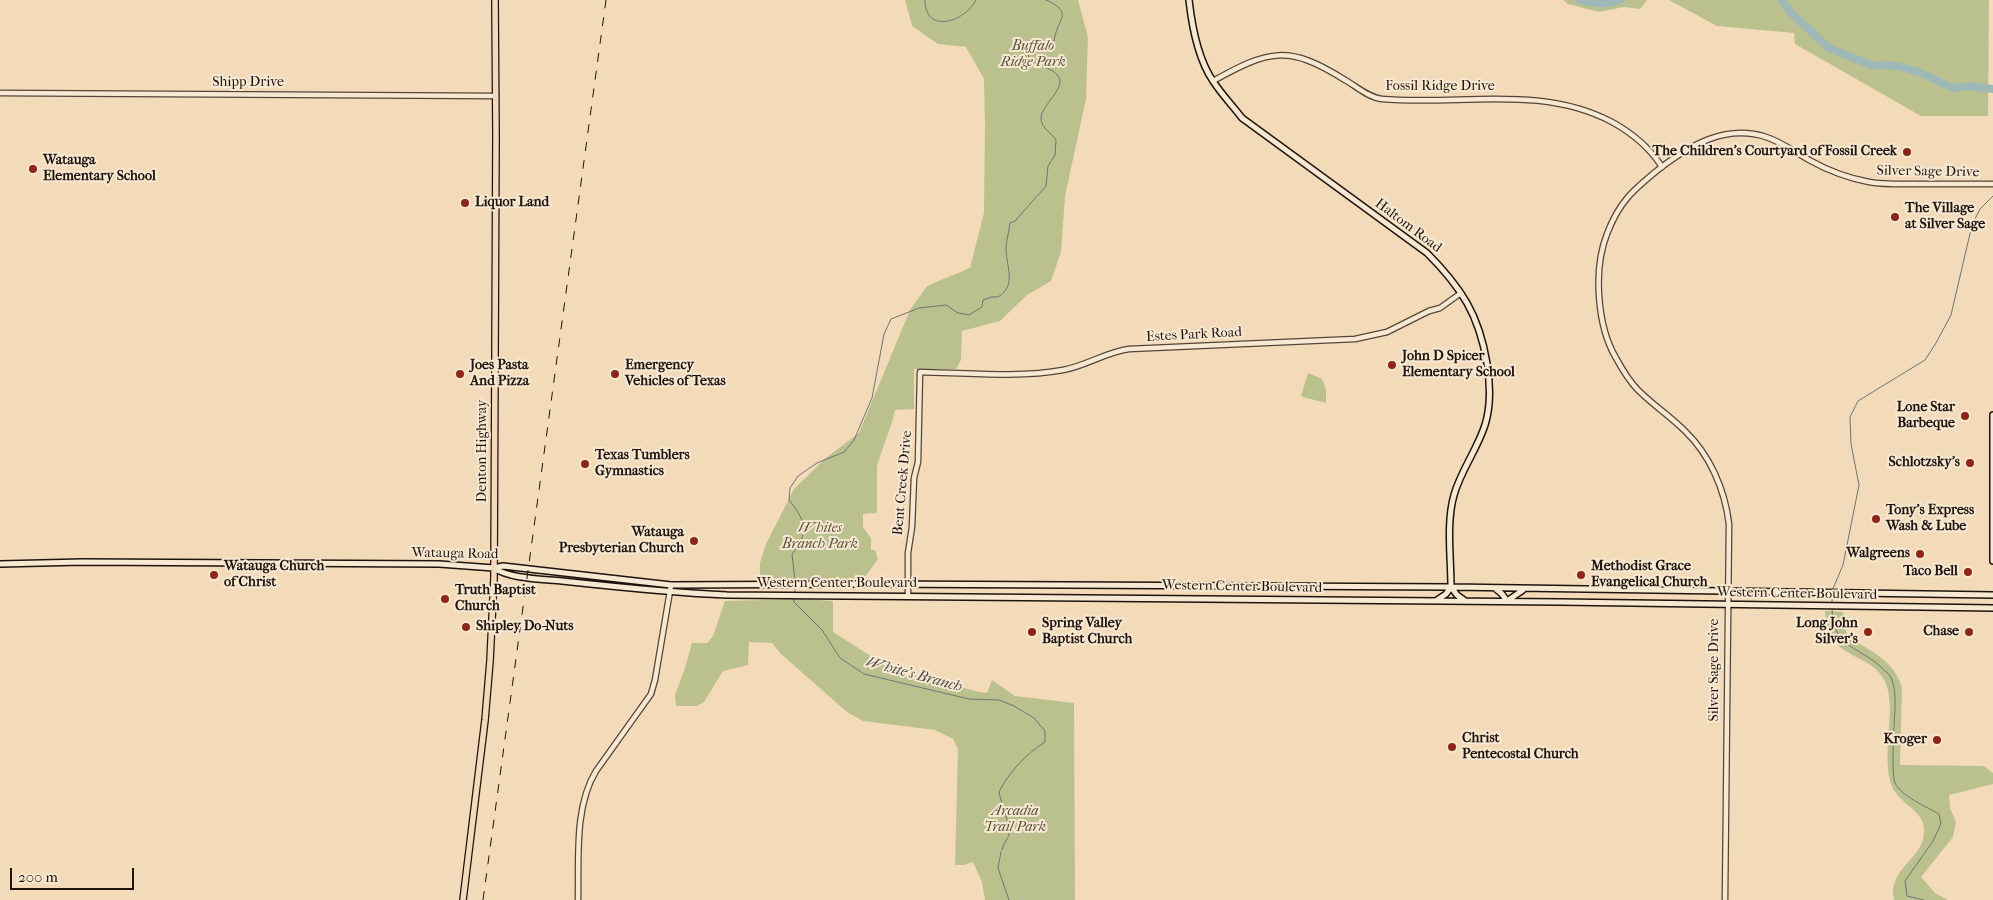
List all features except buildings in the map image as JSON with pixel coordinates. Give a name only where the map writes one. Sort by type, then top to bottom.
[{"type":"main road","name":"Denton Highway","points":[[463,900],[487,702],[494,568],[495,0]]},
{"type":"main road","name":"Haltom Road","points":[[1189,0],[1192,22],[1204,65],[1212,81],[1242,118],[1427,253],[1443,269],[1470,309],[1481,339],[1487,367],[1489,392],[1484,427],[1463,469],[1452,502],[1451,587]]},
{"type":"main road","points":[[1993,415],[1993,560]]},
{"type":"main road","name":"Watauga Road","points":[[0,564],[90,562],[439,564],[494,568],[503,566],[521,567],[671,585],[908,584]]},
{"type":"main road","name":"Western Center Boulevard","points":[[494,568],[502,574],[528,578],[669,593],[1435,600],[1993,608]]},
{"type":"main road","points":[[874,584],[874,595]]},
{"type":"main road","name":"Western Center Boulevard","points":[[908,584],[1451,587],[1993,596]]},
{"type":"main road","points":[[1435,600],[1446,594],[1451,587],[1457,596],[1465,601]]},
{"type":"main road","points":[[1494,588],[1507,601],[1517,592],[1525,589]]},
{"type":"main road","points":[[1905,594],[1905,607]]},
{"type":"street","name":"Fossil Ridge Drive","points":[[1212,81],[1258,58],[1284,55],[1316,62],[1379,99],[1518,98],[1569,104],[1602,117],[1631,133],[1653,154],[1662,167]]},
{"type":"street","name":"Shipp Drive","points":[[0,93],[496,96]]},
{"type":"street","name":"Silver Sage Drive","points":[[1725,900],[1727,509],[1719,482],[1704,455],[1686,432],[1637,390],[1609,346],[1603,325],[1599,269],[1613,217],[1632,191],[1683,151],[1700,142],[1728,134],[1765,137],[1826,168],[1870,182],[1897,184],[1993,184]]},
{"type":"street","name":"Estes Park Road","points":[[920,372],[1040,373],[1066,370],[1124,350],[1355,339],[1388,332],[1429,311],[1440,308],[1461,293]]},
{"type":"street","name":"Bent Creek Drive","points":[[908,596],[908,548],[912,527],[914,478],[918,462],[920,372]]},
{"type":"street","points":[[578,900],[580,834],[584,795],[596,771],[651,694],[671,585]]},
{"type":"green space","name":"Buffalo Ridge Park","points":[[905,0],[1078,0],[1088,37],[1086,99],[1065,196],[1061,252],[1051,281],[1027,295],[1000,321],[962,331],[961,360],[956,369],[914,369],[914,409],[895,410],[877,465],[877,513],[863,514],[863,527],[871,538],[871,550],[875,550],[878,559],[864,578],[760,581],[760,563],[766,544],[794,489],[827,457],[859,433],[910,310],[927,286],[970,268],[984,213],[984,79],[966,47],[938,44],[912,26]]},
{"type":"green space","points":[[1563,0],[1647,0],[1640,9],[1624,7],[1599,12],[1568,4]]},
{"type":"green space","points":[[1669,0],[1989,0],[1988,116],[1921,116],[1795,44],[1794,33],[1717,26]]},
{"type":"green space","points":[[1308,373],[1322,379],[1326,389],[1326,403],[1301,396]]},
{"type":"green space","name":"Arcadia Trail Park","points":[[803,599],[833,601],[833,632],[891,669],[987,693],[992,680],[1015,696],[1074,703],[1075,900],[985,900],[982,882],[973,862],[955,865],[958,749],[953,739],[935,730],[863,721],[847,712],[781,654],[772,643],[749,642],[748,665],[723,671],[704,702],[697,706],[676,706],[675,695],[692,643],[707,643],[713,636],[725,601]]},
{"type":"green space","points":[[1825,611],[1843,612],[1847,636],[1887,662],[1898,677],[1902,687],[1900,765],[1984,766],[1993,773],[1993,784],[1949,795],[1950,808],[1956,822],[1953,837],[1921,877],[1935,893],[1948,900],[1894,900],[1893,889],[1896,880],[1922,842],[1923,825],[1921,818],[1899,797],[1891,784],[1888,761],[1890,713],[1888,690],[1883,677],[1864,661],[1844,650],[1835,641],[1828,629]]},
{"type":"waterway","name":"White's Branch","points":[[925,0],[927,11],[931,18],[938,21],[955,19],[971,8],[976,0]]},
{"type":"waterway","name":"White's Branch","points":[[795,581],[792,554],[801,540],[803,527],[799,514],[789,500],[790,488],[798,476],[817,463],[844,452],[854,440],[872,398],[884,334],[891,319],[919,308],[946,305],[958,313],[969,315],[982,307],[983,300],[998,297],[1008,286],[1009,274],[1006,246],[1010,223],[1015,221],[1046,186],[1048,166],[1055,155],[1056,140],[1043,126],[1041,119],[1042,113],[1059,87],[1060,81],[1058,75],[1051,70],[1029,60],[1028,53],[1036,47],[1054,41],[1062,13],[1060,9],[1046,0]]},
{"type":"waterway","points":[[1580,0],[1600,3],[1620,0]]},
{"type":"waterway","points":[[1782,0],[1791,13],[1829,48],[1871,65],[1897,66],[1919,72],[1952,88],[1969,86],[1993,89]]},
{"type":"waterway","points":[[1832,591],[1843,565],[1859,485],[1851,444],[1850,417],[1858,401],[1925,360],[1951,315],[1972,225],[1980,209],[1993,196]]},
{"type":"waterway","name":"White's Branch","points":[[795,585],[795,594]]},
{"type":"waterway","points":[[1832,595],[1832,603]]},
{"type":"waterway","name":"White's Branch","points":[[794,598],[794,602],[822,630],[840,658],[864,674],[969,699],[999,700],[1014,706],[1034,718],[1045,731],[1045,742],[1019,764],[999,792],[1009,830],[1009,835],[1002,850]]},
{"type":"waterway","points":[[1832,607],[1833,621],[1841,639],[1873,660],[1889,674],[1892,680],[1895,697],[1893,760],[1895,783],[1908,797],[1939,814],[1941,824],[1933,841],[1905,881],[1907,896],[1924,900]]},
{"type":"waterway","name":"White's Branch","points":[[1001,852],[998,868],[1009,900]]},
{"type":"railway","points":[[483,900],[606,0]]},
{"type":"place","name":"The Children's Courtyard of Fossil Creek","points":[[1907,152]]},
{"type":"place","name":"Watauga Elementary School","points":[[33,169]]},
{"type":"place","name":"Liquor Land","points":[[465,203]]},
{"type":"place","name":"The Village at Silver Sage","points":[[1895,217]]},
{"type":"place","name":"John D Spicer Elementary School","points":[[1392,365]]},
{"type":"place","name":"Joes Pasta And Pizza","points":[[460,374]]},
{"type":"place","name":"Emergency Vehicles of Texas","points":[[615,374]]},
{"type":"place","name":"Lone Star Barbeque","points":[[1965,416]]},
{"type":"place","name":"Schlotzsky's","points":[[1970,463]]},
{"type":"place","name":"Texas Tumblers Gymnastics","points":[[585,464]]},
{"type":"place","name":"Tony's Express Wash & Lube","points":[[1876,519]]},
{"type":"place","name":"Watauga Presbyterian Church","points":[[694,541]]},
{"type":"place","name":"Walgreens","points":[[1920,554]]},
{"type":"place","name":"Taco Bell","points":[[1968,572]]},
{"type":"place","name":"Watauga Church of Christ","points":[[214,575]]},
{"type":"place","name":"Methodist Grace Evangelical Church","points":[[1581,575]]},
{"type":"place","name":"Truth Baptist Church","points":[[445,599]]},
{"type":"place","name":"Shipley Do-Nuts","points":[[466,627]]},
{"type":"place","name":"Spring Valley Baptist Church","points":[[1032,632]]},
{"type":"place","name":"Long John Silver's","points":[[1868,632]]},
{"type":"place","name":"Chase","points":[[1969,632]]},
{"type":"place","name":"Kroger","points":[[1937,740]]},
{"type":"place","name":"Christ Pentecostal Church","points":[[1452,747]]},
{"type":"park label","name":"Whites Branch Park","points":[[820,538]]}]
